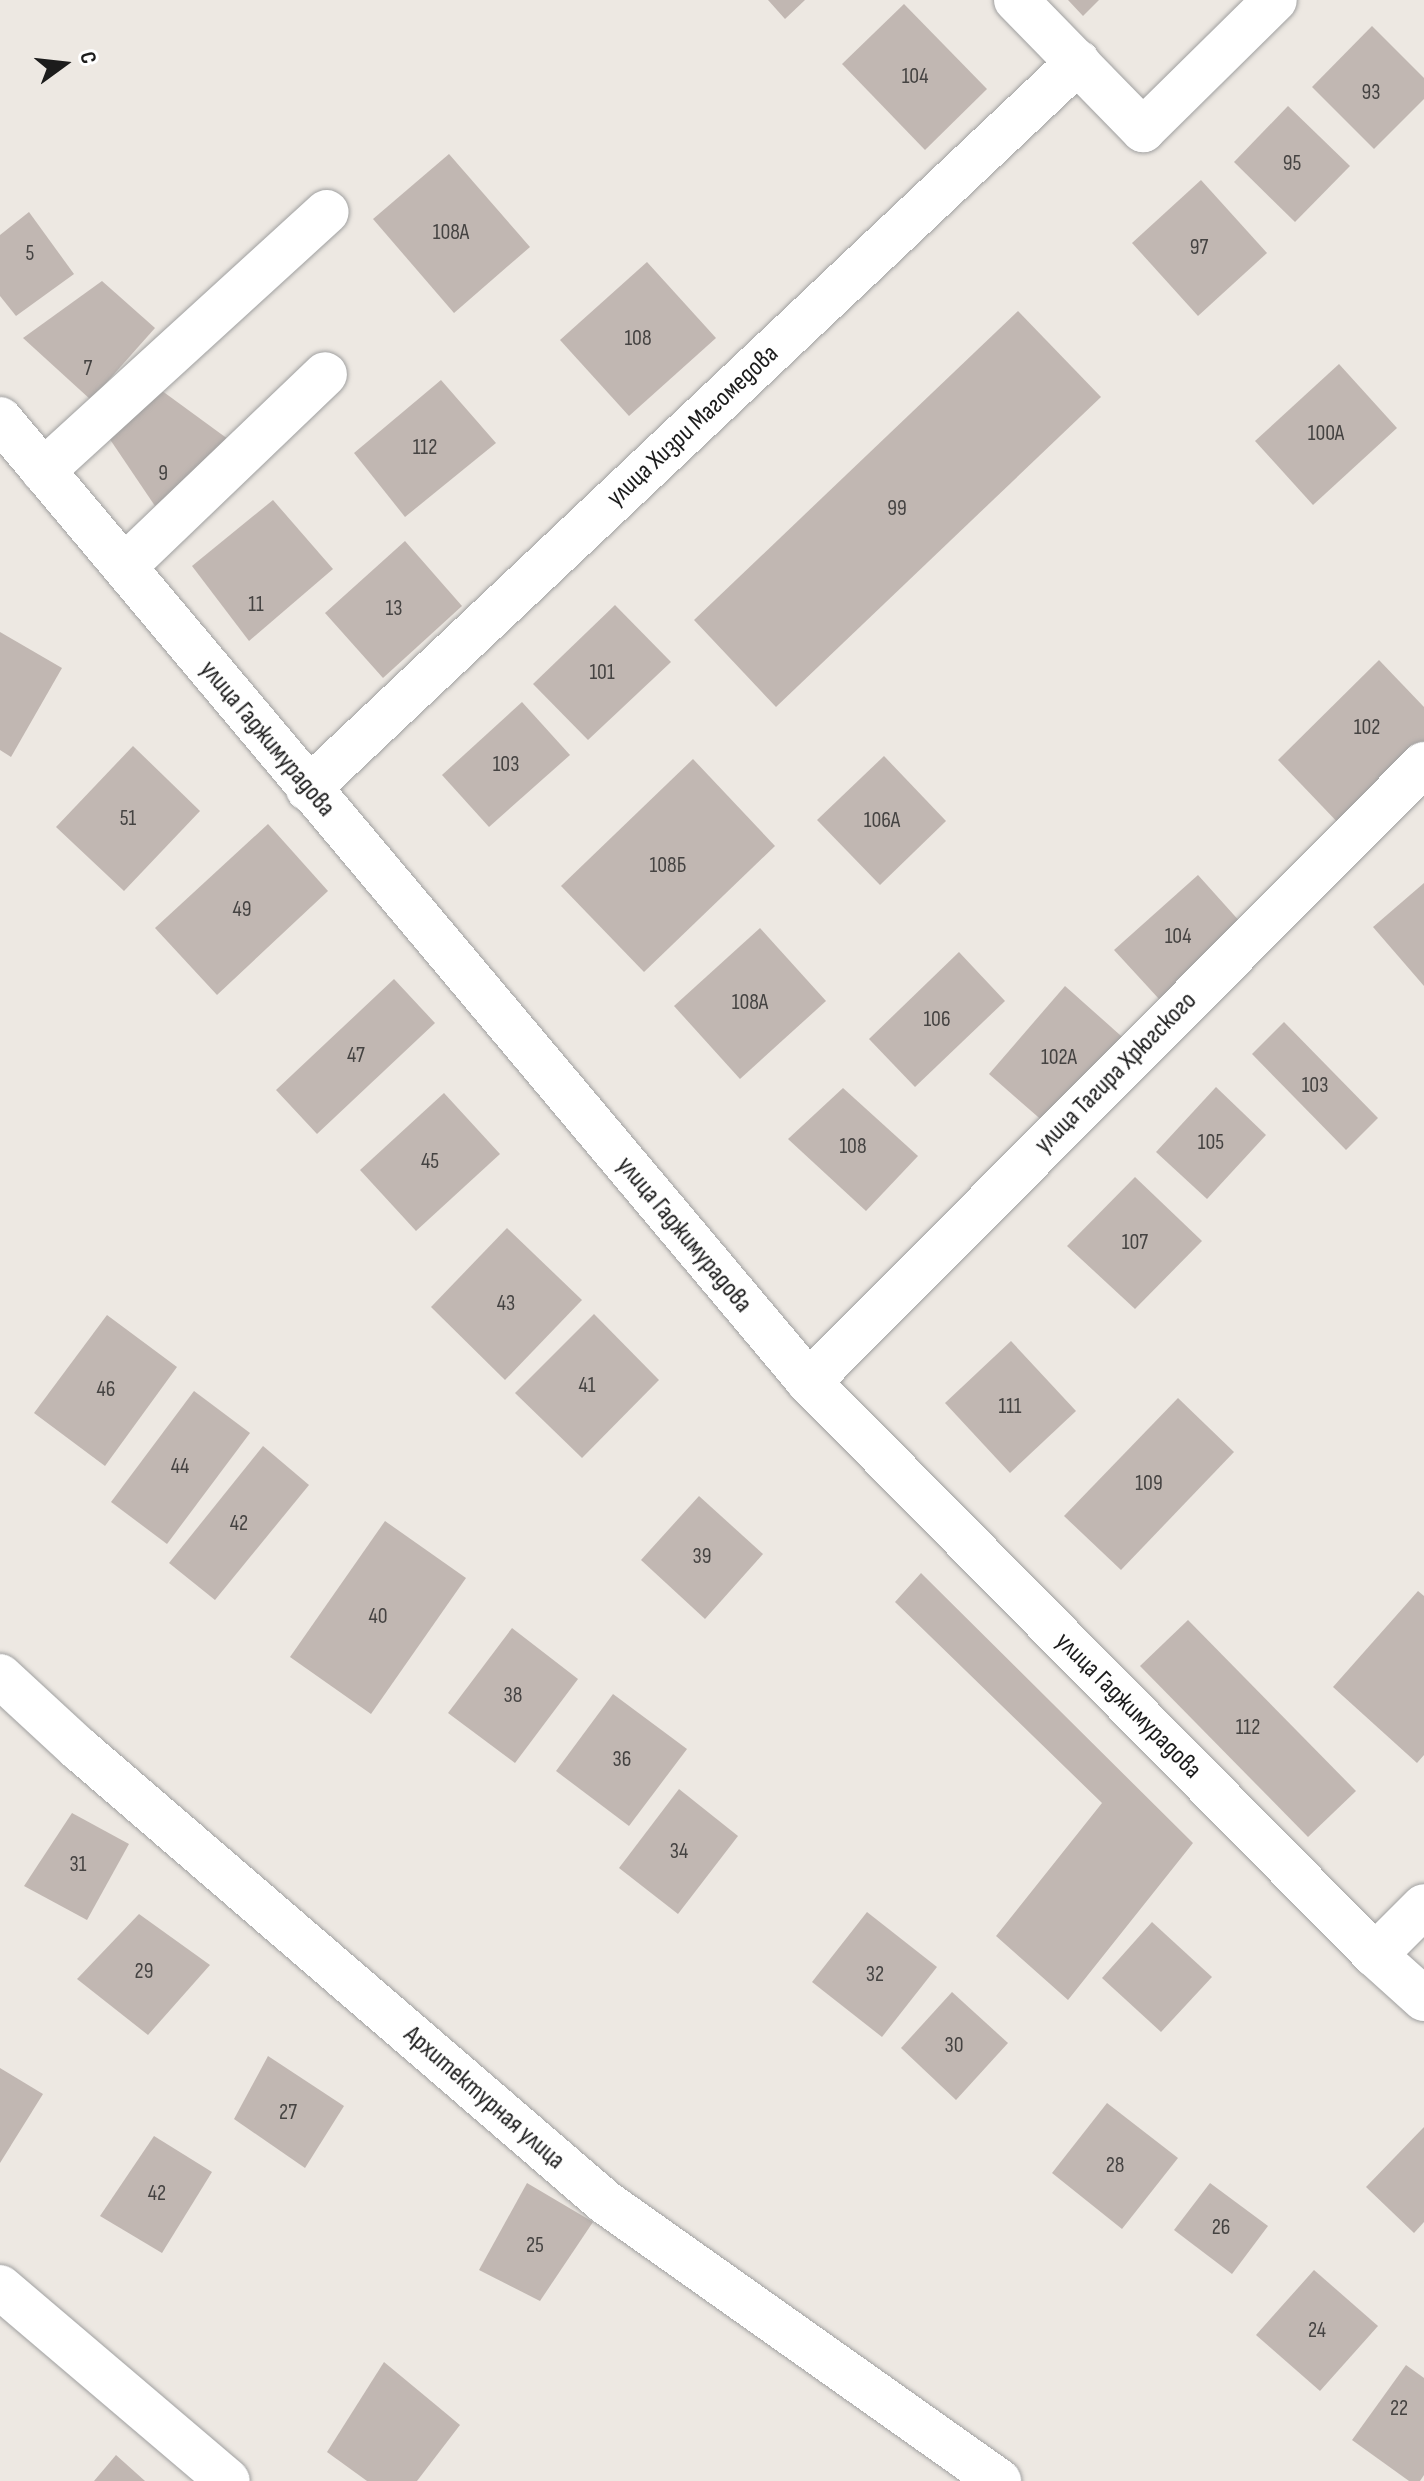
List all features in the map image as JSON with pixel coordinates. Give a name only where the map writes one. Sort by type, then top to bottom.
[{"type":"street","points":[[1016,0],[1143,130],[1275,0]]},
{"type":"street","name":"улица Хизри Магомедова","points":[[308,789],[1078,62]]},
{"type":"street","points":[[43,471],[327,212]]},
{"type":"street","points":[[125,566],[325,374]]},
{"type":"street","name":"улица Гаджимурадова","points":[[0,419],[809,1382],[1375,1955],[1424,1999]]},
{"type":"street","name":"улица Тагира Хрюгского","points":[[809,1382],[1424,764]]},
{"type":"street","name":"Архитектурная улица","points":[[0,1676],[89,1758],[605,2202],[999,2481]]},
{"type":"street","points":[[1375,1955],[1424,1906]]},
{"type":"street","points":[[0,2287],[228,2481]]},
{"type":"building","points":[[768,0],[805,0],[785,19]]},
{"type":"building","points":[[1068,0],[1099,0],[1083,16]]},
{"type":"building","points":[[904,4],[987,89],[925,150],[842,64]]},
{"type":"building","points":[[1372,26],[1424,78],[1424,99],[1374,149],[1312,87]]},
{"type":"building","points":[[1288,106],[1350,166],[1295,222],[1234,162]]},
{"type":"building","points":[[449,154],[530,247],[454,313],[373,219]]},
{"type":"building","points":[[1201,180],[1267,253],[1198,316],[1132,243]]},
{"type":"building","points":[[29,212],[74,274],[16,316],[0,296],[0,235]]},
{"type":"building","points":[[647,262],[716,338],[629,416],[560,340]]},
{"type":"building","points":[[102,281],[155,328],[91,400],[23,338]]},
{"type":"building","points":[[1018,311],[1101,397],[776,707],[694,620]]},
{"type":"building","points":[[1339,364],[1397,428],[1313,505],[1255,441]]},
{"type":"building","points":[[441,380],[496,443],[405,517],[354,453]]},
{"type":"building","points":[[154,385],[232,442],[155,506],[105,432]]},
{"type":"building","points":[[273,500],[333,569],[249,641],[192,566]]},
{"type":"building","points":[[405,541],[462,606],[383,678],[325,613]]},
{"type":"building","points":[[615,605],[671,662],[588,740],[533,684]]},
{"type":"building","points":[[0,632],[62,668],[11,757],[0,750]]},
{"type":"building","points":[[1379,660],[1424,707],[1424,749],[1343,828],[1278,760]]},
{"type":"building","points":[[522,702],[570,755],[489,827],[442,775]]},
{"type":"building","points":[[133,746],[200,811],[124,891],[56,827]]},
{"type":"building","points":[[884,756],[946,821],[880,885],[817,820]]},
{"type":"building","points":[[693,759],[775,846],[644,972],[561,886]]},
{"type":"building","points":[[268,824],[328,891],[217,995],[155,928]]},
{"type":"building","points":[[1198,875],[1242,924],[1159,999],[1114,950]]},
{"type":"building","points":[[1424,883],[1424,986],[1373,927]]},
{"type":"building","points":[[760,928],[826,1001],[740,1079],[674,1006]]},
{"type":"building","points":[[959,952],[1005,1001],[915,1087],[869,1039]]},
{"type":"building","points":[[394,979],[435,1023],[317,1134],[276,1090]]},
{"type":"building","points":[[1065,986],[1129,1043],[1053,1130],[989,1074]]},
{"type":"building","points":[[1284,1022],[1378,1118],[1346,1150],[1252,1054]]},
{"type":"building","points":[[1216,1087],[1266,1135],[1207,1199],[1156,1152]]},
{"type":"building","points":[[843,1088],[918,1156],[866,1211],[788,1139]]},
{"type":"building","points":[[444,1093],[500,1154],[416,1231],[360,1170]]},
{"type":"building","points":[[1135,1177],[1202,1241],[1135,1309],[1067,1246]]},
{"type":"building","points":[[507,1228],[582,1300],[505,1380],[431,1307]]},
{"type":"building","points":[[594,1314],[659,1380],[582,1458],[515,1393]]},
{"type":"building","points":[[107,1315],[177,1367],[105,1466],[34,1413]]},
{"type":"building","points":[[1011,1341],[1076,1411],[1010,1473],[945,1403]]},
{"type":"building","points":[[194,1391],[250,1433],[167,1544],[111,1502]]},
{"type":"building","points":[[1178,1398],[1234,1452],[1121,1570],[1064,1516]]},
{"type":"building","points":[[263,1446],[309,1485],[215,1600],[169,1563]]},
{"type":"building","points":[[699,1496],[763,1554],[705,1619],[641,1560]]},
{"type":"building","points":[[385,1521],[466,1578],[371,1714],[290,1657]]},
{"type":"building","points":[[921,1573],[1193,1843],[1068,2000],[996,1936],[1102,1803],[895,1602]]},
{"type":"building","points":[[1418,1591],[1424,1596],[1424,1755],[1417,1763],[1333,1687]]},
{"type":"building","points":[[1188,1620],[1356,1791],[1308,1837],[1140,1666]]},
{"type":"building","points":[[512,1628],[578,1679],[515,1763],[448,1713]]},
{"type":"building","points":[[613,1694],[687,1749],[629,1826],[556,1771]]},
{"type":"building","points":[[679,1789],[738,1836],[678,1914],[619,1868]]},
{"type":"building","points":[[72,1813],[129,1844],[87,1920],[24,1886]]},
{"type":"building","points":[[867,1912],[937,1967],[882,2037],[812,1982]]},
{"type":"building","points":[[139,1914],[210,1965],[148,2035],[77,1979]]},
{"type":"building","points":[[1152,1922],[1212,1977],[1161,2032],[1102,1978]]},
{"type":"building","points":[[952,1992],[1008,2043],[956,2100],[901,2048]]},
{"type":"building","points":[[268,2056],[344,2106],[305,2168],[234,2119]]},
{"type":"building","points":[[0,2068],[43,2094],[0,2163]]},
{"type":"building","points":[[1107,2103],[1178,2158],[1122,2229],[1052,2173]]},
{"type":"building","points":[[1424,2127],[1424,2222],[1414,2233],[1366,2187]]},
{"type":"building","points":[[154,2136],[212,2172],[162,2253],[100,2216]]},
{"type":"building","points":[[527,2183],[593,2222],[540,2301],[479,2270]]},
{"type":"building","points":[[1210,2183],[1268,2226],[1232,2274],[1174,2230]]},
{"type":"building","points":[[1314,2270],[1378,2326],[1320,2391],[1256,2335]]},
{"type":"building","points":[[384,2362],[460,2425],[417,2481],[367,2481],[327,2452]]},
{"type":"building","points":[[1406,2365],[1424,2378],[1424,2475],[1420,2481],[1409,2481],[1352,2440]]},
{"type":"building","points":[[116,2455],[145,2481],[94,2481]]}]
